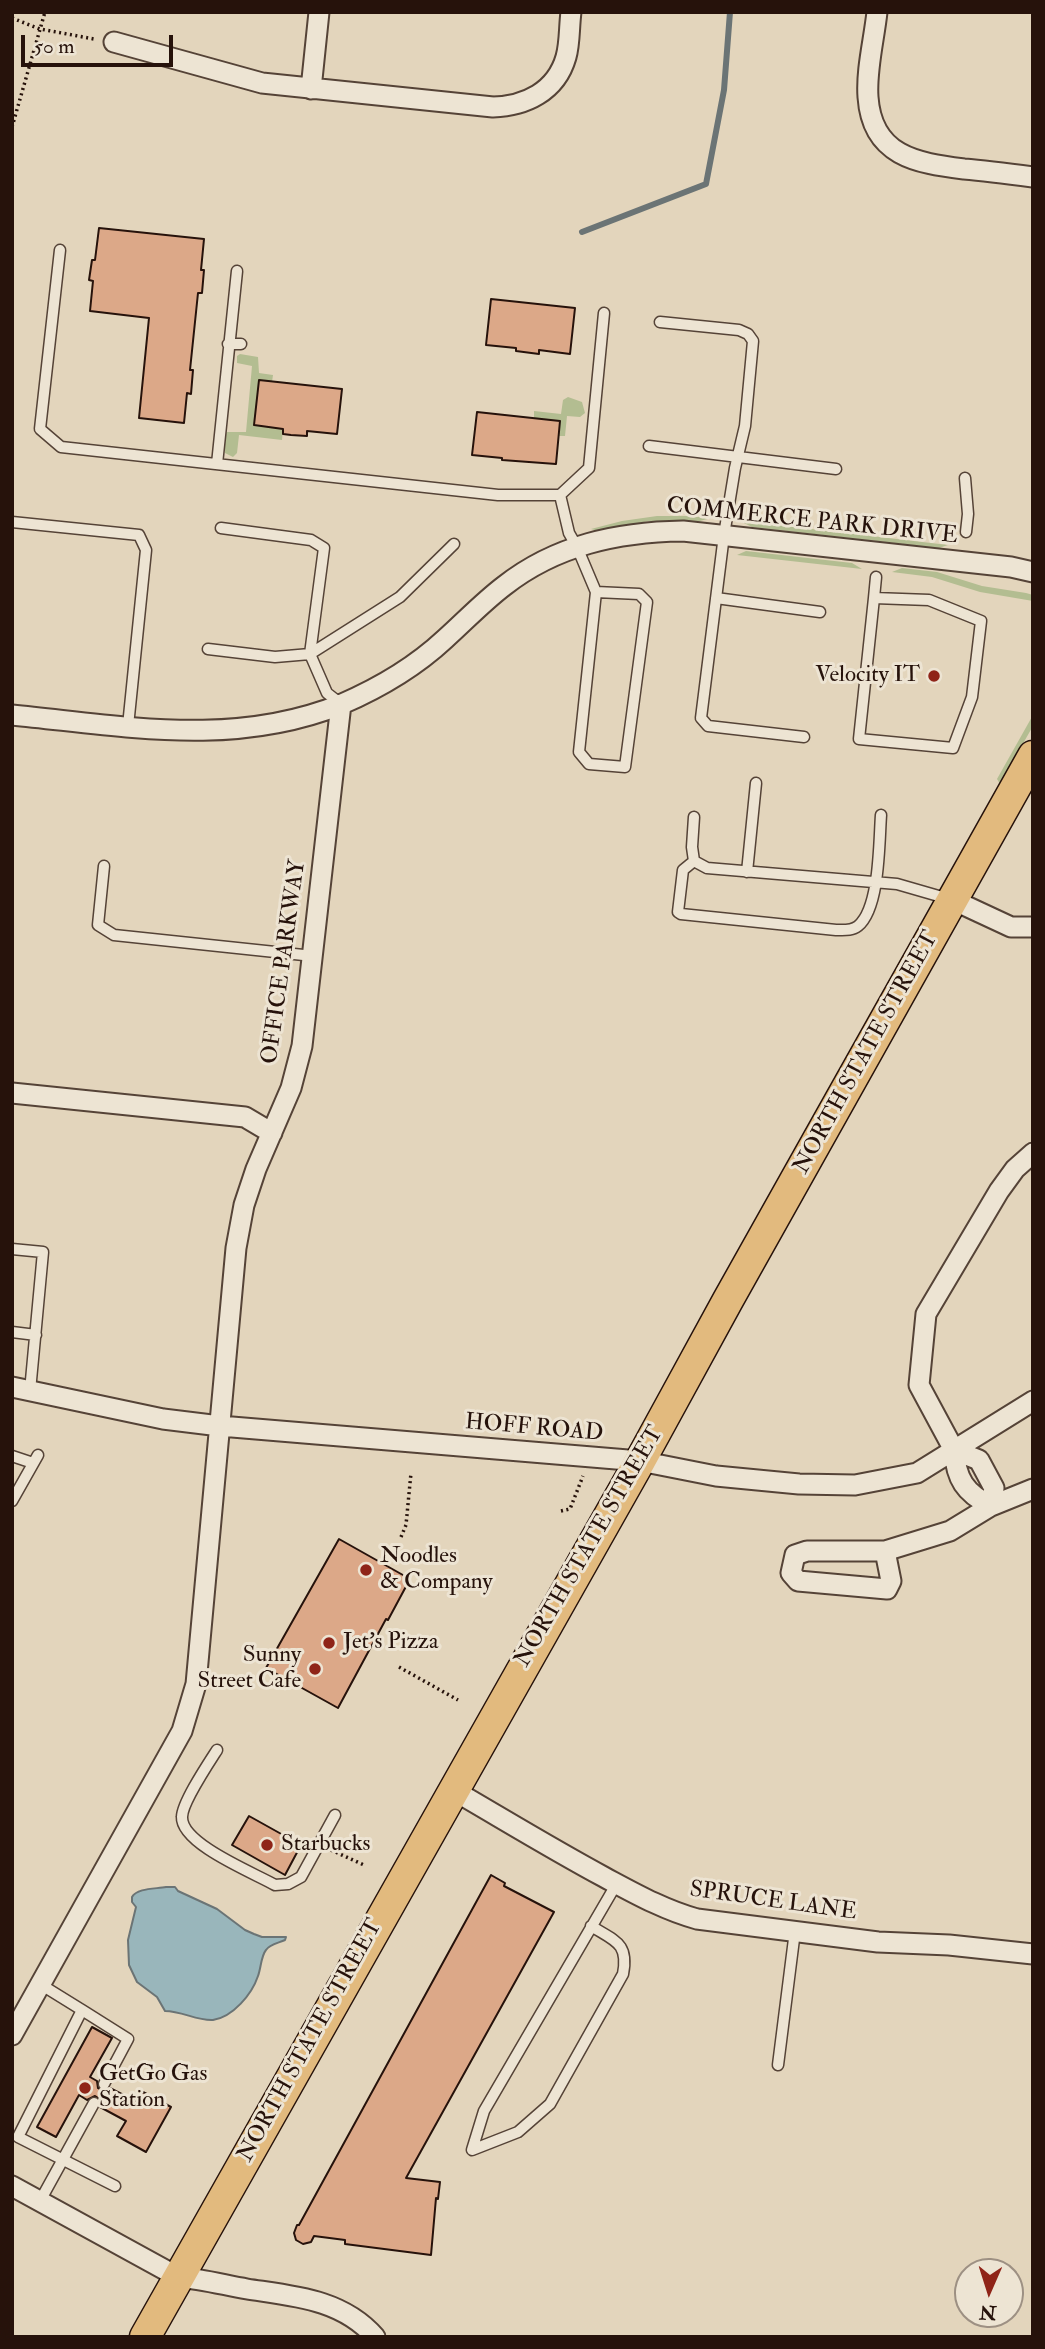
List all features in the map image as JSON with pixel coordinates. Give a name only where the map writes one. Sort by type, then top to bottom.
[{"type":"main road","name":"NORTH STATE STREET","points":[[145,2337],[640,1461],[1033,756]]},
{"type":"street","points":[[311,89],[319,12]]},
{"type":"street","points":[[114,42],[262,83],[492,107],[523,103],[547,88],[560,71],[566,56],[571,12]]},
{"type":"street","points":[[877,12],[868,99],[873,119],[883,139],[895,151],[923,164],[1033,177]]},
{"type":"street","name":"COMMERCE PARK DRIVE","points":[[12,715],[206,732],[252,728],[302,718],[341,704],[407,668],[443,641],[505,584],[534,566],[601,539],[644,531],[724,535],[877,565],[963,556],[1033,572]]},
{"type":"street","name":"OFFICE PARKWAY","points":[[12,2035],[182,1731],[196,1684],[238,1238],[252,1181],[291,1088],[302,1046],[341,704]]},
{"type":"street","points":[[953,900],[1011,927],[1033,927]]},
{"type":"street","points":[[12,1093],[245,1117],[272,1133]]},
{"type":"street","points":[[991,1506],[994,1488],[979,1460],[954,1450],[919,1385],[926,1314],[999,1191],[1015,1169],[1033,1153]]},
{"type":"street","name":"HOFF ROAD","points":[[21,1389],[163,1419],[219,1426],[640,1461],[716,1476],[799,1484],[855,1485],[917,1473],[1033,1401]]},
{"type":"street","points":[[884,1551],[891,1581],[887,1589],[798,1581],[791,1573],[795,1555],[807,1551],[884,1551],[950,1531],[991,1506],[1033,1489]]},
{"type":"street","name":"SPRUCE LANE","points":[[453,1790],[674,1913],[697,1919],[878,1942],[949,1945],[1033,1954]]},
{"type":"street","points":[[12,2186],[178,2277],[204,2279],[247,2289],[308,2298],[347,2314],[375,2337]]},
{"type":"lane","points":[[60,250],[40,429],[61,447],[498,495],[560,495],[589,468],[604,313]]},
{"type":"lane","points":[[217,464],[237,271]]},
{"type":"lane","points":[[660,322],[739,330],[748,334],[753,341],[745,426],[724,535],[701,713],[704,723],[708,726],[804,737]]},
{"type":"lane","points":[[228,344],[241,344]]},
{"type":"lane","points":[[649,446],[836,469]]},
{"type":"lane","points":[[965,478],[968,514],[966,532]]},
{"type":"lane","points":[[560,495],[569,533],[596,592],[579,752],[589,764],[625,768],[647,602],[639,594],[596,592]]},
{"type":"lane","points":[[12,522],[139,535],[146,550],[128,726]]},
{"type":"lane","points":[[221,528],[311,540],[324,548],[310,654],[327,693],[341,704]]},
{"type":"lane","points":[[208,649],[275,657],[310,654],[400,597],[454,544]]},
{"type":"lane","points":[[874,598],[929,600],[981,621],[972,697],[953,748],[859,738],[877,565]]},
{"type":"lane","points":[[716,598],[820,612]]},
{"type":"lane","points":[[747,872],[756,783]]},
{"type":"lane","points":[[694,861],[683,870],[678,912],[681,914],[847,930],[859,925],[874,895],[881,815]]},
{"type":"lane","points":[[694,817],[694,861]]},
{"type":"lane","points":[[694,861],[707,869],[897,884],[953,900]]},
{"type":"lane","points":[[104,866],[98,925],[114,935],[314,956]]},
{"type":"lane","points":[[12,1249],[43,1252],[36,1335],[21,1389]]},
{"type":"lane","points":[[12,1332],[36,1335]]},
{"type":"lane","points":[[12,1456],[36,1459],[12,1501]]},
{"type":"lane","points":[[217,1750],[181,1818],[185,1831],[196,1842],[275,1885],[288,1884],[301,1877],[335,1815]]},
{"type":"lane","points":[[592,1926],[619,1943],[626,1958],[624,1974],[550,2104],[518,2132],[472,2150],[484,2111],[617,1883]]},
{"type":"lane","points":[[778,2065],[795,1931]]},
{"type":"lane","points":[[40,1984],[128,2039],[104,2084]]},
{"type":"lane","points":[[82,2010],[18,2134],[20,2140],[115,2186]]},
{"type":"lane","points":[[40,2201],[94,2104]]},
{"type":"path","points":[[12,127],[45,12]]},
{"type":"path","points":[[12,18],[40,29],[114,42]]},
{"type":"path","points":[[561,1511],[570,1508],[590,1458]]},
{"type":"path","points":[[401,1537],[411,1473]]},
{"type":"path","points":[[399,1667],[458,1700]]},
{"type":"path","points":[[319,1844],[364,1866]]},
{"type":"green space","points":[[240,354],[258,357],[259,373],[273,375],[272,382],[259,381],[254,425],[283,429],[282,440],[239,435],[237,453],[233,457],[225,453],[225,436],[227,432],[246,432],[252,366],[237,363],[237,356]]},
{"type":"green space","points":[[568,397],[582,402],[585,413],[580,417],[567,416],[565,436],[559,436],[560,421],[534,418],[534,411],[561,414],[563,400]]},
{"type":"green space","points":[[657,516],[711,518],[700,521],[649,521],[599,531],[591,529],[622,521]]},
{"type":"green space","points":[[742,522],[948,545],[939,548],[752,527]]},
{"type":"green space","points":[[746,551],[852,563],[862,569],[737,555]]},
{"type":"green space","points":[[902,568],[937,572],[982,586],[1026,593],[1033,595],[1033,601],[980,592],[932,577],[892,572]]},
{"type":"green space","points":[[1033,715],[1033,726],[1000,784],[997,779]]},
{"type":"water","points":[[175,1887],[178,1891],[217,1909],[254,1934],[262,1937],[286,1937],[266,1950],[258,1976],[241,2004],[220,2018],[207,2020],[165,2011],[157,1997],[137,1982],[129,1965],[128,1940],[136,1907],[132,1897],[142,1890]]},
{"type":"building","points":[[99,228],[204,239],[202,293],[198,293],[190,370],[193,370],[191,394],[187,393],[184,423],[139,418],[149,318],[90,311],[93,281],[89,280],[92,260],[95,260]]},
{"type":"building","points":[[491,299],[575,308],[570,354],[539,350],[539,354],[486,345]]},
{"type":"building","points":[[259,380],[342,389],[337,434],[307,431],[307,436],[291,435],[283,434],[283,429],[254,425]]},
{"type":"building","points":[[477,412],[560,421],[556,464],[472,455]]},
{"type":"building","points":[[339,1539],[410,1579],[338,1708],[266,1668]]},
{"type":"building","name":"Starbucks","points":[[249,1816],[301,1845],[285,1875],[232,1845]]},
{"type":"building","points":[[491,1875],[505,1883],[504,1886],[554,1912],[406,2178],[440,2182],[431,2255],[345,2244],[345,2240],[314,2236],[311,2242],[303,2244],[296,2240],[294,2233],[297,2225]]},
{"type":"building","name":"GetGo Gas Station","points":[[92,2027],[112,2038],[90,2077],[97,2081],[98,2088],[105,2091],[110,2088],[137,2102],[143,2092],[171,2107],[146,2152],[117,2136],[126,2121],[100,2107],[101,2100],[95,2096],[87,2100],[79,2095],[56,2137],[37,2127]]},
{"type":"waterway","points":[[582,232],[706,184],[724,90],[730,12]]},
{"type":"place","name":"Velocity IT","points":[[934,676]]},
{"type":"place","name":"Noodles & Company","points":[[366,1570]]},
{"type":"place","name":"Jet's Pizza","points":[[329,1643]]},
{"type":"place","name":"Sunny Street Cafe","points":[[315,1669]]},
{"type":"place","name":"Starbucks","points":[[267,1845]]},
{"type":"place","name":"GetGo Gas Station","points":[[85,2088]]}]
